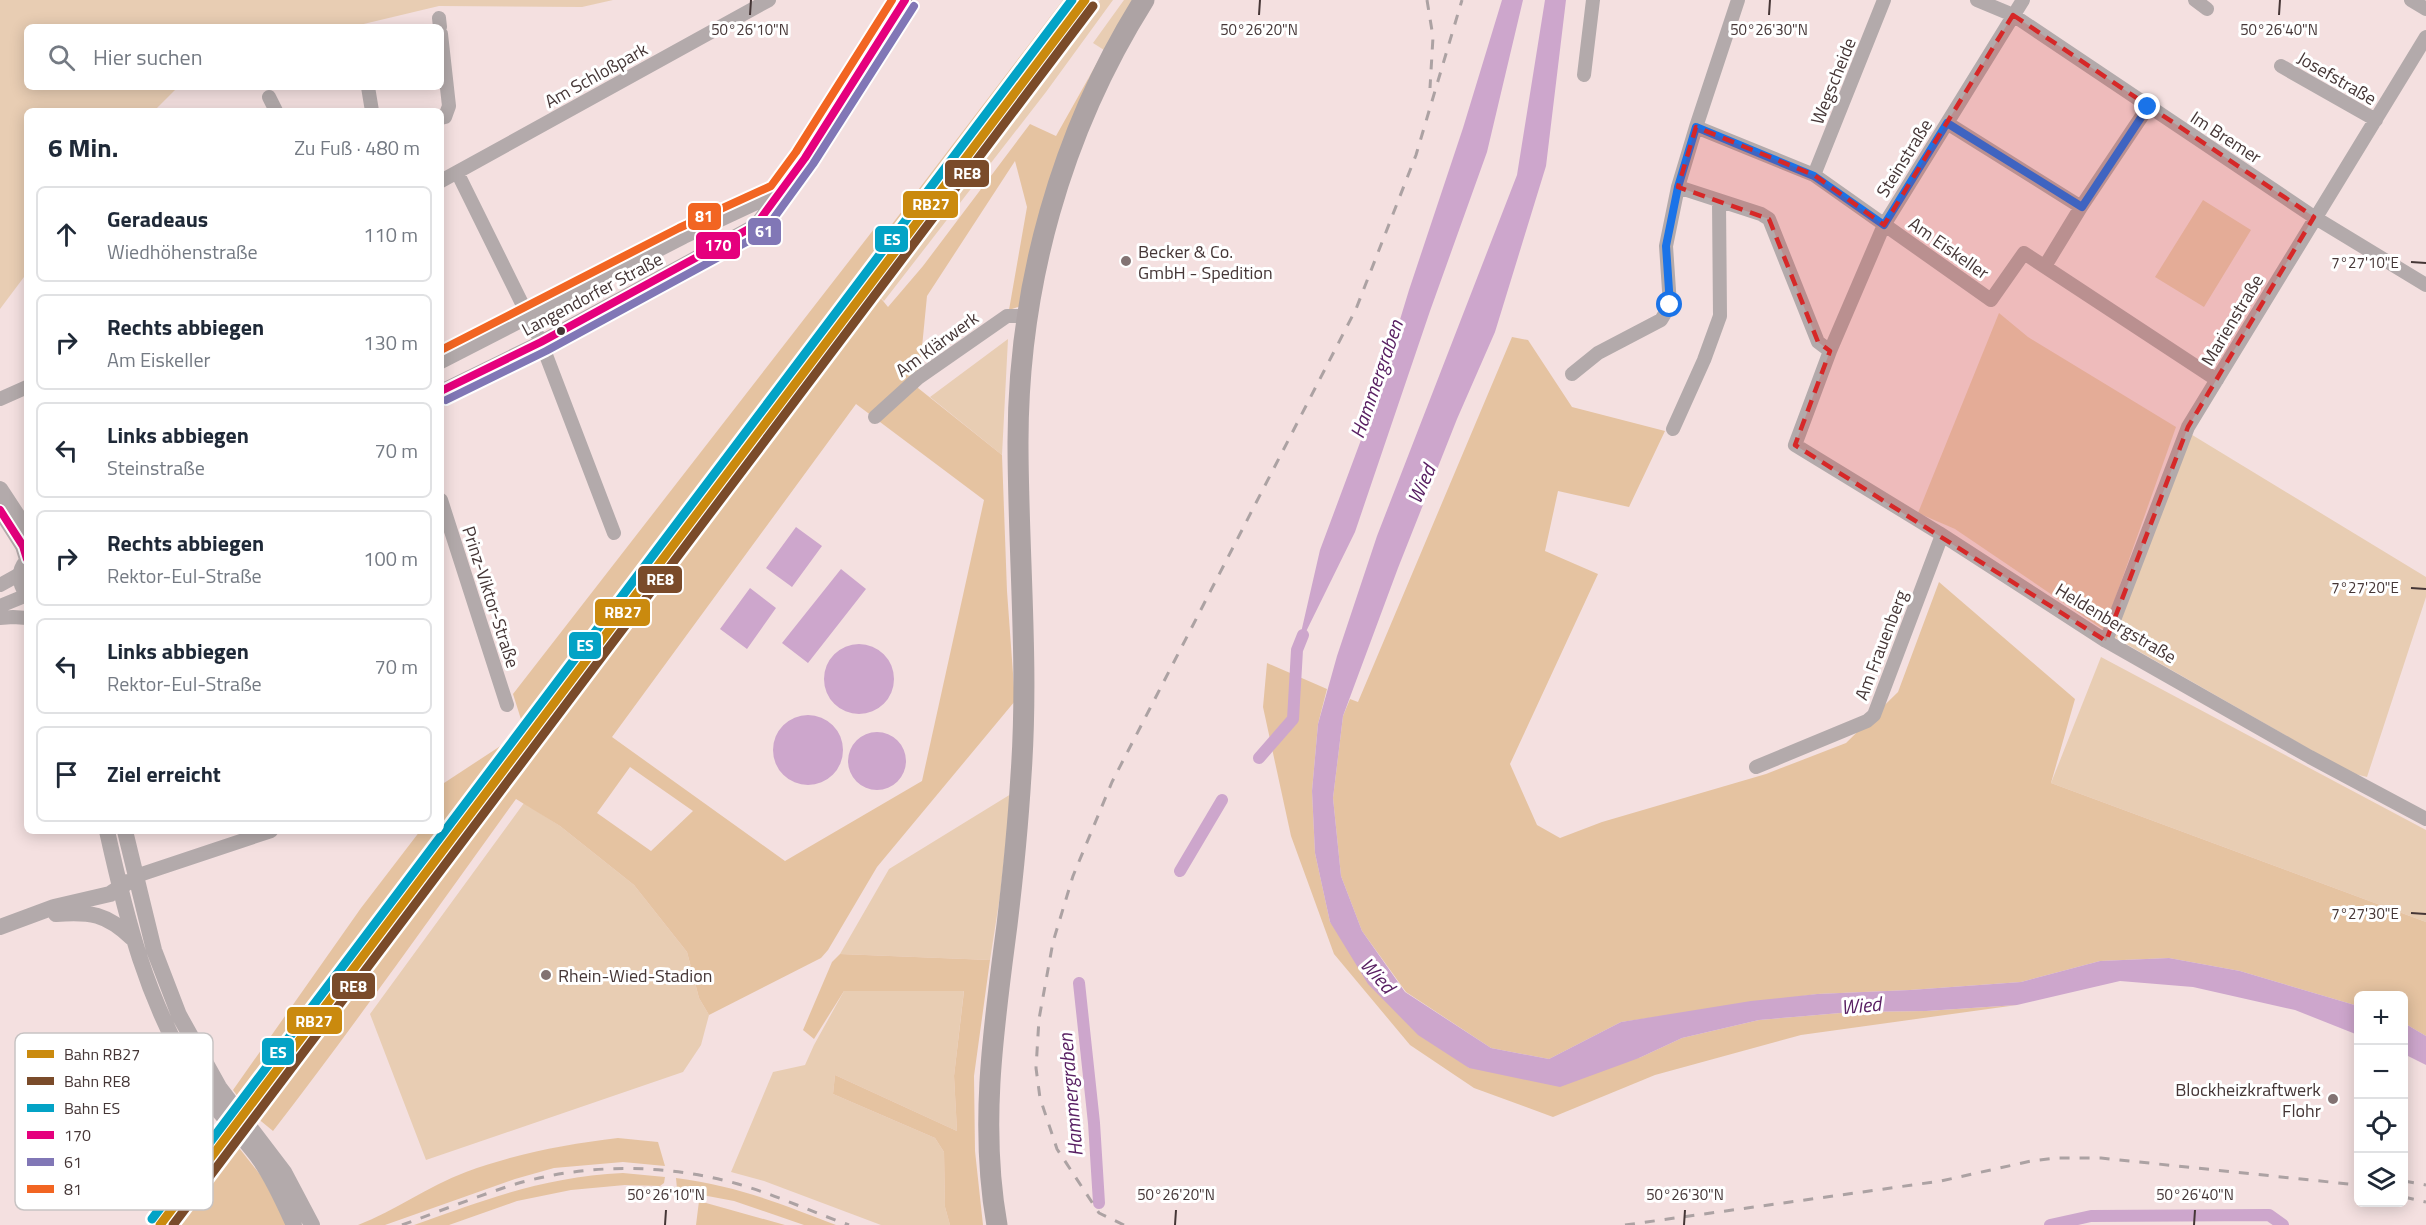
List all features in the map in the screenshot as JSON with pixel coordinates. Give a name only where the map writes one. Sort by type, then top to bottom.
[{"type":"main road","points":[[998,1225],[990,1173],[988,1121],[993,1035],[1017,835],[1023,759],[1024,665],[1018,439],[1020,374],[1027,316],[1044,230],[1064,167],[1100,80],[1144,0]]},
{"type":"street","name":"Am Schloßpark","points":[[444,179],[769,0]]},
{"type":"street","name":"Langendorfer Straße","points":[[444,390],[542,342],[756,225],[805,158],[905,0]]},
{"type":"street","points":[[1584,75],[1593,0]]},
{"type":"street","points":[[1572,374],[1598,353],[1660,320],[1670,305],[1666,246],[1678,187],[1738,0]]},
{"type":"street","name":"Wegscheide","points":[[1814,176],[1884,0]]},
{"type":"street","name":"Im Bremer","points":[[1977,0],[2013,15],[2314,217],[2426,285]]},
{"type":"street","name":"Steinstraße","points":[[1795,445],[1830,351],[1884,225],[2023,0]]},
{"type":"street","points":[[2194,0],[2207,9]]},
{"type":"street","points":[[2411,0],[2426,9]]},
{"type":"street","name":"Marienstraße","points":[[2106,641],[2188,427],[2314,217],[2426,37]]},
{"type":"street","points":[[444,61],[449,106],[444,117]]},
{"type":"street","name":"Josefstraße","points":[[2281,66],[2376,120]]},
{"type":"street","points":[[368,90],[372,108]]},
{"type":"street","points":[[268,97],[274,108]]},
{"type":"street","points":[[2045,266],[2148,107]]},
{"type":"street","points":[[1947,123],[2082,207]]},
{"type":"street","name":"Am Eiskeller","points":[[1696,127],[1814,176],[1991,300],[2024,253],[2217,380]]},
{"type":"street","points":[[458,172],[542,342],[614,533]]},
{"type":"street","points":[[1678,187],[1761,214],[1769,219],[1818,342],[1830,351]]},
{"type":"street","name":"Langendorfer Straße","points":[[444,360],[684,237],[778,194]]},
{"type":"street","points":[[1673,429],[1704,360],[1720,316],[1719,201]]},
{"type":"street","name":"Am Klärwerk","points":[[875,417],[918,378],[1007,316],[1027,316]]},
{"type":"street","points":[[0,399],[24,388]]},
{"type":"street","name":"Heldenbergstraße","points":[[1795,445],[1942,535],[2106,641],[2310,757],[2426,819]]},
{"type":"street","points":[[2,499],[24,515]]},
{"type":"street","points":[[2,499],[24,526]]},
{"type":"street","points":[[2,499],[23,546],[24,555]]},
{"type":"street","name":"Prinz-Viktor-Straße","points":[[444,509],[507,705]]},
{"type":"street","name":"Am Frauenberg","points":[[1756,768],[1867,721],[1874,715],[1942,535]]},
{"type":"street","points":[[0,585],[24,565]]},
{"type":"street","points":[[24,569],[21,584],[24,590]]},
{"type":"street","points":[[0,606],[24,596]]},
{"type":"street","points":[[0,618],[24,618]]},
{"type":"street","points":[[108,834],[131,932],[156,1004],[171,1033]]},
{"type":"street","points":[[126,834],[147,925],[165,982],[190,1033]]},
{"type":"street","points":[[0,927],[54,907],[110,894],[136,876],[262,834]]},
{"type":"street","points":[[25,917],[74,913],[96,915],[131,932]]},
{"type":"street","points":[[131,932],[131,921],[137,918],[147,925]]},
{"type":"street","points":[[213,1076],[234,1109],[284,1172],[312,1225]]},
{"type":"street","points":[[213,1104],[263,1164],[294,1225]]},
{"type":"highlighted area","points":[[2013,15],[2314,217],[2188,427],[2106,641],[1795,445],[1830,351],[1818,342],[1769,219],[1678,187],[1696,127],[1814,175],[1884,225]]},
{"type":"shaded area","points":[[0,0],[613,0],[582,7],[439,6],[364,24],[24,24],[24,90],[175,90],[157,108],[24,108],[24,277],[0,309]]},
{"type":"shaded area","points":[[1063,0],[1077,0],[525,732],[513,694],[874,229],[883,236]]},
{"type":"shaded area","points":[[1100,0],[1113,0],[1046,92],[884,301],[879,296]]},
{"type":"shaded area","points":[[1124,0],[1138,0],[1093,83],[1088,79],[1104,50],[1093,43]]},
{"type":"shaded area","points":[[1088,79],[1093,83],[1021,306],[1009,310],[1027,207],[1015,161],[927,296],[918,388],[1002,455],[1007,591],[1015,701],[877,867],[828,950],[821,958],[709,1015],[699,998],[687,952],[634,885],[560,826],[516,799],[366,1007],[273,1131],[256,1117],[879,296],[888,307],[923,266],[1030,124],[1056,136]],"holes":[[[856,404],[984,500],[922,781],[785,861],[612,737]],[[630,767],[693,811],[651,851],[597,813]]]},
{"type":"shaded area","points":[[2203,200],[2251,230],[2204,307],[2155,277]]},
{"type":"shaded area","points":[[1999,313],[2028,337],[2176,427],[2104,630],[1955,529],[1918,513]]},
{"type":"shaded area","points":[[1512,337],[1528,340],[1572,407],[1665,431],[1629,507],[1558,491],[1545,551],[1598,574],[1510,764],[1537,825],[1560,838],[1602,822],[1766,774],[1846,743],[1898,692],[1939,582],[2075,699],[2051,783],[2426,922],[2426,1036],[2408,1025],[2408,991],[2354,991],[2354,1005],[2240,971],[2169,958],[2100,961],[2021,982],[1817,994],[1621,1022],[1549,1059],[1491,1048],[1406,992],[1362,931],[1341,876],[1333,798],[1343,716],[1350,699],[1358,702]]},
{"type":"shaded area","points":[[1008,339],[1002,455],[930,397]]},
{"type":"shaded area","points":[[2189,433],[2426,577],[2426,597],[2367,777],[2351,773],[2114,637]]},
{"type":"shaded area","points":[[2101,657],[2426,830],[2426,922],[2051,783]]},
{"type":"shaded area","points":[[1267,663],[1327,689],[1318,724],[1312,791],[1315,853],[1330,922],[1469,1068],[1639,1058],[1682,1038],[1759,1020],[1852,1012],[1926,1011],[2017,1005],[1801,1035],[1655,1075],[1553,1117],[1474,1088],[1410,1045],[1334,954],[1291,836],[1263,707]]},
{"type":"shaded area","points":[[511,739],[517,743],[244,1105],[233,1090],[361,908],[418,834],[444,834],[444,783]]},
{"type":"shaded area","points":[[1011,794],[1000,896],[990,960],[840,954],[889,869]]},
{"type":"shaded area","name":"Rhein-Wied-Stadion","points":[[524,803],[560,826],[634,885],[687,952],[699,998],[709,1015],[701,1045],[683,1072],[426,1160],[370,1014]]},
{"type":"shaded area","points":[[840,954],[990,960],[974,1076],[975,1151],[983,1225],[950,1225],[945,1207],[944,1152],[935,1138],[833,1094],[835,1075],[957,1131],[954,1076],[964,991],[844,991],[814,1039],[803,1030],[832,962]]},
{"type":"shaded area","points":[[964,990],[954,1076],[957,1131],[835,1075],[833,1094],[935,1138],[944,1152],[945,1207],[950,1225],[881,1225],[764,1181],[731,1172],[773,1072],[805,1065],[844,991]]},
{"type":"shaded area","points":[[618,1138],[658,1142],[665,1166],[623,1162],[554,1168],[515,1179],[385,1225],[358,1225],[466,1172],[541,1151]]},
{"type":"shaded area","points":[[236,1144],[262,1177],[288,1225],[174,1225],[185,1210],[213,1210],[213,1174]]},
{"type":"shaded area","points":[[623,1173],[665,1177],[664,1183],[660,1186],[625,1185],[571,1190],[517,1201],[449,1225],[414,1225],[541,1184],[594,1175]]},
{"type":"shaded area","points":[[676,1178],[738,1191],[836,1225],[804,1225],[734,1201],[681,1191],[677,1189]]},
{"type":"shaded area","points":[[699,1201],[785,1225],[696,1225]]},
{"type":"water","points":[[1502,0],[1523,0],[1487,152],[1355,532],[1297,650],[1320,550],[1374,405]]},
{"type":"water","name":"Wied","points":[[1545,0],[1566,0],[1546,166],[1495,332],[1457,419],[1398,568],[1343,716],[1333,798],[1341,876],[1362,931],[1405,992],[1491,1048],[1549,1059],[1621,1022],[1751,1001],[1817,994],[2021,982],[2100,961],[2169,958],[2240,971],[2354,1005],[2354,1033],[2295,1010],[2193,987],[2120,981],[2017,1005],[1926,1011],[1852,1012],[1759,1020],[1682,1038],[1639,1058],[1560,1087],[1469,1068],[1418,1035],[1368,984],[1330,922],[1315,853],[1312,791],[1318,724],[1337,656],[1377,536],[1517,175]]},
{"type":"water","points":[[796,527],[822,546],[792,587],[766,568]]},
{"type":"water","points":[[841,569],[866,589],[808,663],[782,643]]},
{"type":"water","points":[[750,588],[776,608],[747,649],[720,629]]},
{"type":"water","points":[[859,644],[872,647],[884,654],[891,666],[894,679],[891,692],[884,704],[872,711],[859,714],[846,711],[834,704],[827,692],[824,679],[827,666],[834,654],[846,647]]},
{"type":"water","points":[[808,715],[821,718],[833,725],[840,737],[843,750],[840,763],[833,775],[821,782],[808,785],[795,782],[783,775],[776,763],[773,750],[776,737],[783,725],[795,718]]},
{"type":"water","points":[[877,732],[888,734],[901,745],[906,761],[904,772],[893,785],[877,790],[866,788],[853,777],[848,761],[850,750],[861,737]]},
{"type":"water","points":[[2408,1025],[2426,1036],[2426,1065],[2408,1056]]},
{"type":"waterway","name":"Hammergraben","points":[[1259,758],[1293,719],[1297,650],[1303,635]]},
{"type":"waterway","name":"Hammergraben","points":[[1180,871],[1222,800]]},
{"type":"waterway","name":"Hammergraben","points":[[1079,983],[1094,1123],[1099,1203]]},
{"type":"waterway","name":"Hammergraben","points":[[2050,1225],[2091,1216],[2269,1215],[2283,1225]]},
{"type":"railway","points":[[1427,0],[1433,37],[1430,88]]},
{"type":"railway","points":[[1124,1225],[1099,1213],[1057,1149],[1040,1098],[1036,1068],[1039,1019],[1053,942],[1073,876],[1112,782],[1356,309],[1416,155],[1462,0]]},
{"type":"railway","points":[[1625,1225],[1941,1181],[2031,1161],[2056,1158],[2101,1158],[2354,1185]]},
{"type":"railway","points":[[402,1225],[537,1178],[624,1168],[681,1172],[738,1184],[849,1225]]},
{"type":"railway","points":[[2408,1182],[2426,1185]]},
{"type":"railway","points":[[2408,1198],[2426,1202]]},
{"type":"rail line","name":"ES","points":[[444,832],[1072,0]]},
{"type":"rail line","name":"RB27","points":[[213,1155],[1085,0]]},
{"type":"rail line","name":"RE8","points":[[213,1172],[1093,6]]},
{"type":"rail line","name":"ES","points":[[213,1138],[443,834]]},
{"type":"rail line","name":"ES","points":[[152,1219],[159,1210]]},
{"type":"rail line","name":"RB27","points":[[160,1225],[171,1210]]},
{"type":"rail line","name":"RE8","points":[[173,1225],[184,1210]]},
{"type":"transit line","name":"81","points":[[444,348],[679,228],[771,186],[796,152],[892,0]]},
{"type":"transit line","name":"170","points":[[444,390],[541,342],[756,225],[805,158],[905,0]]},
{"type":"transit line","name":"61","points":[[446,400],[546,351],[763,233],[813,164],[914,6]]},
{"type":"transit line","name":"170","points":[[0,510],[24,549]]},
{"type":"place","name":"Becker & Co. GmbH - Spedition","points":[[1126,261]]},
{"type":"place","name":"Rhein-Wied-Stadion","points":[[546,975]]},
{"type":"place","name":"Blockheizkraftwerk Flohr","points":[[2333,1099]]},
{"type":"route","points":[[1670,305],[1666,246],[1678,187],[1696,127],[1814,176],[1884,225],[1947,123],[2082,207],[2148,107]]}]
